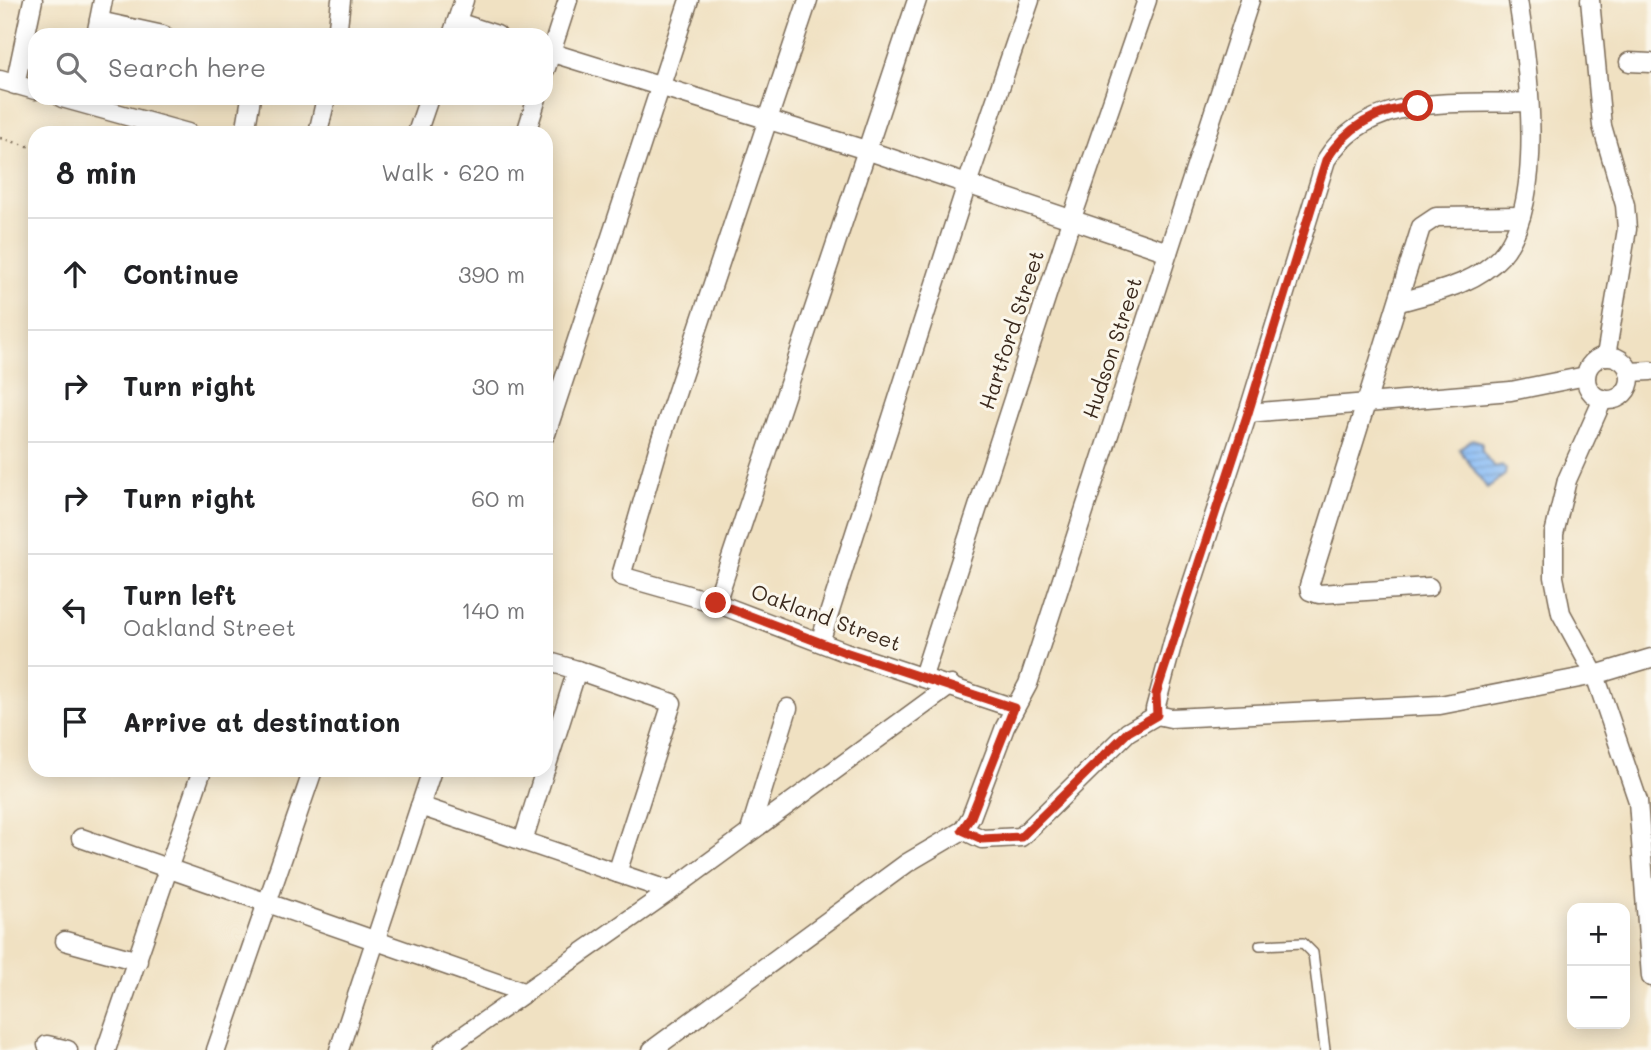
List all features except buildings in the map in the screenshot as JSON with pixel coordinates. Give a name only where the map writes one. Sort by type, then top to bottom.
[{"type":"street","points":[[28,88],[7,83],[33,0]]},
{"type":"street","points":[[98,28],[103,0]]},
{"type":"street","points":[[338,28],[341,0]]},
{"type":"street","points":[[454,28],[464,0]]},
{"type":"street","points":[[553,43],[568,0]]},
{"type":"street","points":[[553,413],[688,0]]},
{"type":"street","points":[[767,121],[808,0]]},
{"type":"street","points":[[716,603],[917,0]]},
{"type":"street","points":[[820,642],[967,184],[1030,0]]},
{"type":"street","name":"Hartford Street","points":[[923,676],[1071,221],[1147,0]]},
{"type":"street","name":"Hudson Street","points":[[962,830],[971,817],[1014,708],[1028,684],[1250,0]]},
{"type":"street","points":[[1400,302],[1453,286],[1492,265],[1506,250],[1521,216],[1531,160],[1518,0]]},
{"type":"street","points":[[1590,0],[1602,126],[1625,205],[1627,229],[1606,356],[1591,365],[1586,376],[1589,388],[1603,399]]},
{"type":"street","points":[[553,58],[660,85],[767,121],[866,150],[1168,252]]},
{"type":"street","points":[[1629,62],[1651,63]]},
{"type":"street","points":[[1157,715],[1156,694],[1248,413],[1326,160],[1344,135],[1368,118],[1398,107],[1528,102]]},
{"type":"street","points":[[95,105],[165,126]]},
{"type":"street","points":[[246,126],[250,105]]},
{"type":"street","points":[[320,126],[324,105]]},
{"type":"street","points":[[419,126],[427,105]]},
{"type":"street","points":[[528,126],[535,105]]},
{"type":"street","name":"Oakland Street","points":[[767,121],[661,439],[621,576],[716,603],[820,642],[1014,708]]},
{"type":"street","points":[[1429,587],[1319,594],[1310,591],[1309,586],[1400,302],[1415,239],[1427,220],[1446,217],[1521,216]]},
{"type":"street","points":[[1603,399],[1624,393],[1629,373],[1623,362],[1606,356]]},
{"type":"street","points":[[1629,373],[1651,371]]},
{"type":"street","points":[[1248,413],[1511,391],[1586,376]]},
{"type":"street","points":[[1603,399],[1567,480],[1554,534],[1554,577],[1561,613],[1595,675],[1638,801],[1648,901],[1651,977]]},
{"type":"street","points":[[652,1050],[906,863],[962,830],[982,839],[1021,837],[1128,732],[1157,715],[1171,718],[1440,705],[1595,675],[1651,658]]},
{"type":"street","points":[[553,663],[672,703],[617,873]]},
{"type":"street","points":[[553,747],[577,670]]},
{"type":"street","points":[[443,1050],[670,891],[951,685]]},
{"type":"street","points":[[750,831],[788,708]]},
{"type":"street","points":[[106,1050],[200,777]]},
{"type":"street","points":[[216,1050],[269,904],[311,777]]},
{"type":"street","points":[[339,1050],[430,777]]},
{"type":"street","points":[[523,841],[543,777]]},
{"type":"street","points":[[420,806],[670,891]]},
{"type":"street","points":[[81,838],[523,992]]},
{"type":"street","points":[[65,941],[138,961]]},
{"type":"street","points":[[47,1045],[68,1050]]},
{"type":"lane","points":[[1260,945],[1303,943],[1313,953],[1325,1050]]},
{"type":"path","points":[[0,138],[28,146]]},
{"type":"water","points":[[1472,439],[1482,442],[1482,451],[1494,467],[1502,465],[1506,469],[1505,475],[1487,488],[1459,449]]},
{"type":"route","points":[[716,603],[845,652],[1014,708],[971,817],[962,830],[982,839],[1021,837],[1060,802],[1128,732],[1157,715],[1154,709],[1156,694],[1248,413],[1326,160],[1344,135],[1368,118],[1398,107],[1418,106]]}]
